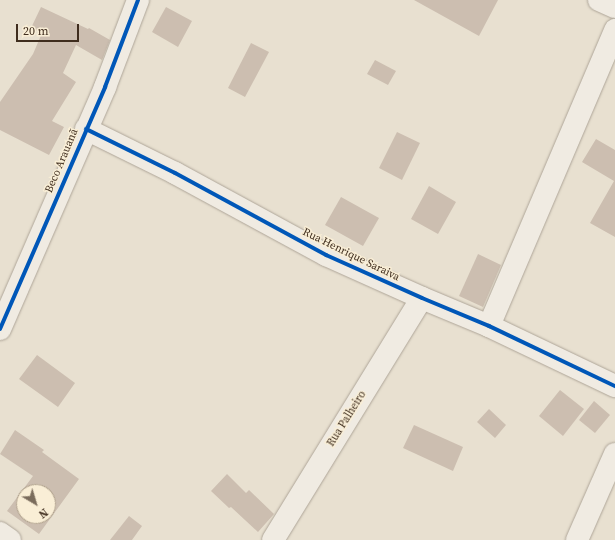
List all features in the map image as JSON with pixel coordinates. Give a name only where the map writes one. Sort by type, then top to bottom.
[{"type":"street","name":"Beco Arauanã","points":[[0,329],[105,87],[138,0]]},
{"type":"street","points":[[599,0],[615,7]]},
{"type":"street","points":[[489,326],[615,30]]},
{"type":"street","name":"Rua Henrique Saraiva","points":[[86,129],[175,173],[326,255],[489,326],[615,386]]},
{"type":"street","name":"Rua Palheiro","points":[[273,540],[422,298]]},
{"type":"street","points":[[577,540],[615,454]]},
{"type":"street","points":[[0,533],[10,540]]},
{"type":"building","points":[[414,0],[498,0],[479,36]]},
{"type":"building","points":[[41,7],[88,29],[89,28],[110,40],[102,60],[76,45],[63,73],[76,82],[52,121],[64,127],[49,155],[0,130],[0,102],[33,54],[42,33],[31,28]]},
{"type":"building","points":[[166,7],[192,21],[178,47],[152,32]]},
{"type":"building","points":[[251,43],[269,52],[245,97],[228,88]]},
{"type":"building","points":[[375,60],[396,71],[388,85],[367,74]]},
{"type":"building","points":[[397,132],[420,143],[402,180],[379,168]]},
{"type":"building","points":[[596,139],[615,150],[615,237],[590,223],[614,181],[582,162]]},
{"type":"building","points":[[429,186],[456,202],[438,234],[411,219]]},
{"type":"building","points":[[341,197],[379,218],[363,246],[325,225]]},
{"type":"building","points":[[478,254],[501,265],[483,307],[459,296]]},
{"type":"building","points":[[37,355],[75,383],[58,407],[19,379]]},
{"type":"building","points":[[560,390],[584,409],[563,436],[539,416]]},
{"type":"building","points":[[594,401],[610,415],[595,433],[579,420]]},
{"type":"building","points":[[489,409],[506,425],[495,438],[477,422]]},
{"type":"building","points":[[414,425],[463,447],[453,471],[403,448]]},
{"type":"building","points":[[15,430],[44,450],[42,452],[79,479],[56,511],[56,484],[27,484],[33,476],[0,454]]},
{"type":"building","points":[[227,474],[246,493],[249,490],[274,514],[258,532],[211,491]]},
{"type":"building","points":[[16,499],[16,517],[7,511]]},
{"type":"building","points":[[129,516],[142,526],[132,540],[110,540]]},
{"type":"building","points":[[25,524],[46,524],[39,534]]},
{"type":"cycle path","points":[[0,329],[105,87],[138,0]]},
{"type":"cycle path","points":[[86,129],[175,173],[326,255],[489,326],[615,386]]}]
